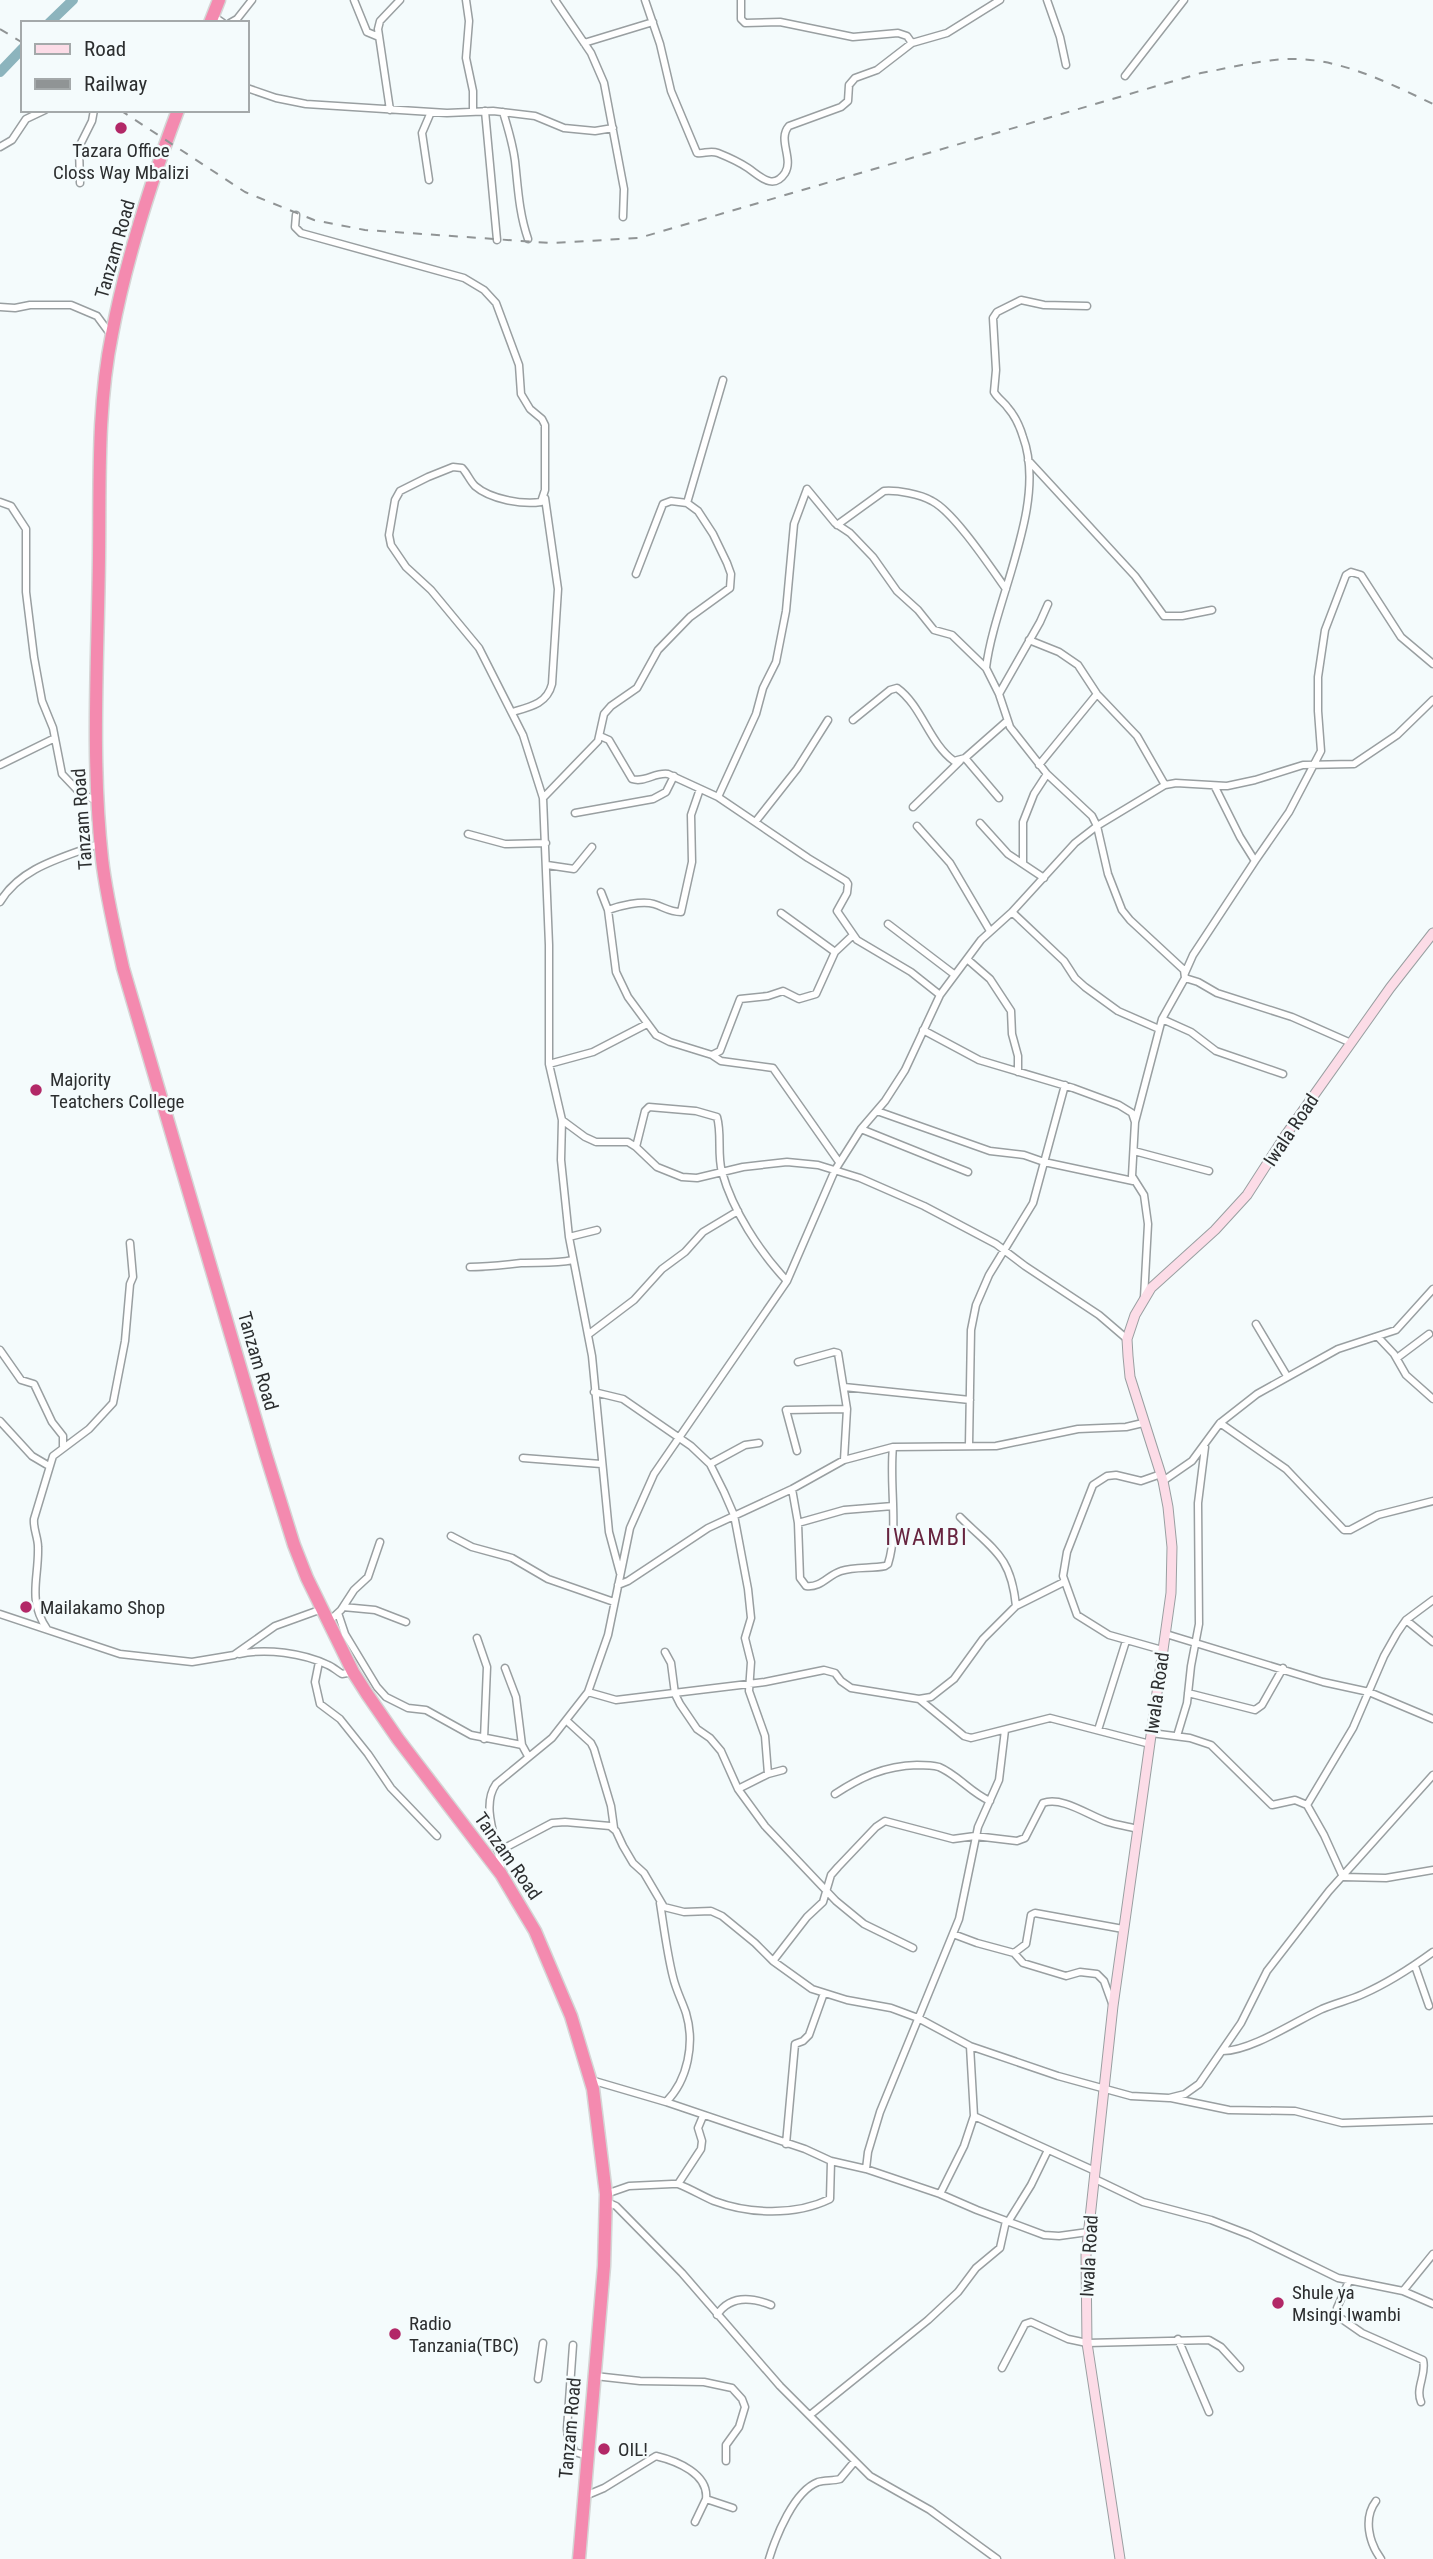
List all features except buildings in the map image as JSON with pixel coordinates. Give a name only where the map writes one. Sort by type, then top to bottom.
[{"type":"highway","points":[[217,20],[219,0]]},
{"type":"highway","name":"Tanzam Road","points":[[177,112],[136,240],[111,335],[101,442],[99,802],[106,886],[123,968],[294,1545],[353,1672],[398,1739],[501,1874],[535,1931],[571,2016],[591,2080],[606,2198],[604,2266],[579,2559]]},
{"type":"street","points":[[234,21],[252,0]]},
{"type":"street","points":[[354,0],[367,32],[379,37]]},
{"type":"street","points":[[390,110],[379,37],[380,21],[400,0]]},
{"type":"street","points":[[466,0],[469,21],[466,58],[473,91],[473,112]]},
{"type":"street","points":[[555,0],[584,43],[604,83],[625,193],[623,217]]},
{"type":"street","points":[[645,0],[671,91],[697,153],[715,152],[772,182],[780,180],[788,168],[786,129],[793,123],[841,107],[848,101],[848,89],[853,80],[877,70],[912,43],[947,33],[1000,0]]},
{"type":"street","points":[[741,0],[741,19],[745,23],[789,23],[853,37],[898,33],[907,36],[912,43]]},
{"type":"street","points":[[1047,0],[1066,65]]},
{"type":"street","points":[[1125,76],[1184,0]]},
{"type":"street","points":[[584,43],[653,22]]},
{"type":"street","points":[[248,88],[299,103],[431,112],[503,112],[535,116],[564,128],[595,131],[613,128]]},
{"type":"street","points":[[485,111],[496,240]]},
{"type":"street","points":[[0,147],[12,140],[26,119],[41,112]]},
{"type":"street","points":[[80,183],[79,147],[94,112]]},
{"type":"street","points":[[429,180],[422,133],[431,112]]},
{"type":"street","points":[[503,112],[514,155],[523,225],[528,239]]},
{"type":"street","points":[[296,215],[295,227],[301,233],[464,278],[491,296],[519,365],[521,394],[545,425],[545,496],[558,589],[550,693],[545,700],[512,712]]},
{"type":"street","points":[[986,668],[1016,557],[1029,481],[1024,439],[1014,416],[994,392],[996,370],[993,318],[997,312],[1021,300],[1044,305],[1058,303],[1087,306]]},
{"type":"street","points":[[0,307],[10,309],[33,304],[71,305],[97,316],[111,335]]},
{"type":"street","points":[[687,503],[723,380]]},
{"type":"street","points":[[1028,460],[1135,576],[1164,616],[1182,616],[1212,610]]},
{"type":"street","points":[[545,496],[542,501],[535,503],[489,495],[473,484],[462,468],[456,467],[405,487],[397,494],[389,535],[395,551],[479,648],[523,735],[543,798],[547,865],[550,1065],[562,1120],[561,1160],[569,1237],[594,1371],[610,1539],[620,1573]]},
{"type":"street","points":[[718,797],[756,714],[763,688],[776,662],[788,598],[794,524],[807,489],[837,525],[853,535],[881,566],[897,591],[918,610],[934,630],[952,635],[986,668],[999,694],[1007,721],[1047,775],[1089,812],[1097,826],[1105,864],[1122,910],[1130,920],[1174,959],[1185,976],[1217,993],[1292,1017],[1351,1043]]},
{"type":"street","points":[[837,525],[884,491],[927,499],[943,510],[959,527],[1006,589]]},
{"type":"street","points":[[1,501],[11,506],[26,529],[26,592],[34,656],[42,701],[55,738],[59,763],[65,778],[80,793],[99,802]]},
{"type":"street","points":[[543,798],[595,745],[600,736],[604,714],[637,688],[658,650],[690,617],[730,588],[731,574],[713,534],[698,512],[687,503],[671,501],[663,504],[636,574]]},
{"type":"street","points":[[1144,1299],[1147,1212],[1143,1195],[1133,1181],[1135,1122],[1162,1019],[1193,955],[1284,819],[1321,751],[1317,685],[1325,634],[1342,581],[1347,574],[1351,572],[1361,575],[1401,637],[1433,664]]},
{"type":"street","points":[[999,694],[1048,604]]},
{"type":"street","points":[[1030,640],[1072,659],[1084,672],[1097,694],[1137,736],[1165,785]]},
{"type":"street","points":[[853,720],[890,690],[897,688],[927,725],[945,753],[954,761],[962,759]]},
{"type":"street","points":[[1039,765],[1097,694]]},
{"type":"street","points":[[501,1874],[489,1804],[490,1793],[496,1784],[552,1738],[588,1692],[608,1634],[630,1528],[642,1497],[654,1474],[787,1281],[839,1162],[911,1060],[940,995],[967,959],[990,931],[1012,912],[1075,843],[1097,826],[1165,785],[1176,783],[1214,787],[1241,784],[1286,769],[1314,764],[1347,765],[1359,762],[1408,726],[1433,700]]},
{"type":"street","points":[[756,821],[797,769],[828,720]]},
{"type":"street","points":[[913,807],[962,759],[1007,721]]},
{"type":"street","points":[[600,736],[608,740],[632,779],[638,781],[661,773],[674,776],[718,797],[846,881],[847,893],[837,911],[852,936],[911,972],[940,995]]},
{"type":"street","points":[[0,765],[55,738]]},
{"type":"street","points":[[962,759],[999,798]]},
{"type":"street","points":[[1023,863],[1023,822],[1034,794],[1047,775]]},
{"type":"street","points":[[575,813],[653,799],[666,792],[674,776]]},
{"type":"street","points":[[1214,787],[1255,861]]},
{"type":"street","points":[[608,910],[644,903],[654,904],[671,912],[681,912],[692,862],[691,815],[700,789]]},
{"type":"street","points":[[980,823],[1008,854],[1044,878]]},
{"type":"street","points":[[917,826],[950,863],[990,931]]},
{"type":"street","points":[[468,834],[505,844],[546,843]]},
{"type":"street","points":[[1,898],[22,878],[44,864],[101,843]]},
{"type":"street","points":[[547,865],[574,869],[592,847]]},
{"type":"street","points":[[601,892],[608,910],[616,972],[628,997],[647,1024],[662,1038],[712,1055],[721,1061],[773,1068],[839,1162]]},
{"type":"street","points":[[1012,912],[1064,961],[1079,982],[1111,1007],[1159,1030]]},
{"type":"street","points":[[781,913],[835,952]]},
{"type":"street","points":[[888,923],[955,975]]},
{"type":"street","name":"Iwala Road","points":[[1120,2559],[1087,2343],[1085,2288],[1088,2232],[1112,2006],[1166,1634],[1172,1547],[1162,1477],[1130,1377],[1127,1339],[1135,1315],[1151,1288],[1215,1230],[1247,1195],[1285,1136],[1390,988],[1433,933]]},
{"type":"street","points":[[712,1055],[720,1051],[740,999],[768,996],[783,991],[795,998],[813,996],[819,990],[835,952],[852,936]]},
{"type":"street","points":[[967,959],[990,979],[1011,1012],[1018,1072]]},
{"type":"street","points":[[1162,1019],[1200,1037],[1216,1051],[1283,1074]]},
{"type":"street","points":[[550,1065],[593,1052],[647,1024]]},
{"type":"street","points":[[923,1030],[979,1060],[1065,1085],[1126,1109],[1132,1113],[1135,1122]]},
{"type":"street","points":[[969,1446],[973,1317],[981,1289],[1033,1203],[1065,1085]]},
{"type":"street","points":[[636,1147],[645,1111],[649,1107],[713,1115],[718,1121],[722,1172],[738,1211],[766,1257],[787,1281]]},
{"type":"street","points":[[877,1111],[990,1151],[1024,1155],[1044,1162],[1133,1181]]},
{"type":"street","points":[[562,1120],[590,1140],[622,1141],[636,1147],[652,1164],[675,1175],[689,1178],[787,1161],[818,1164],[835,1170],[924,1206],[1003,1250],[1099,1315],[1127,1339]]},
{"type":"street","points":[[861,1129],[968,1172]]},
{"type":"street","points":[[1134,1151],[1209,1171]]},
{"type":"street","points":[[589,1334],[634,1300],[662,1269],[685,1252],[703,1232],[738,1211]]},
{"type":"street","points":[[569,1237],[597,1230]]},
{"type":"street","points":[[47,1629],[35,1602],[34,1580],[38,1549],[33,1524],[53,1455],[89,1429],[113,1403],[125,1341],[130,1284],[133,1277],[130,1243]]},
{"type":"street","points":[[470,1267],[573,1261]]},
{"type":"street","points":[[1162,1650],[1126,1641],[1097,1629],[1077,1615],[1064,1582],[1067,1552],[1093,1485],[1107,1476],[1141,1481],[1162,1477],[1192,1461],[1220,1423],[1257,1394],[1338,1349],[1400,1327],[1433,1289]]},
{"type":"street","points":[[1256,1324],[1287,1376]]},
{"type":"street","points":[[1397,1358],[1429,1334]]},
{"type":"street","points":[[1378,1337],[1397,1358],[1406,1375],[1433,1399]]},
{"type":"street","points":[[0,1350],[22,1382],[34,1384],[52,1422],[63,1436],[63,1446]]},
{"type":"street","points":[[798,1362],[836,1352],[847,1409],[844,1460]]},
{"type":"street","points":[[844,1387],[971,1400]]},
{"type":"street","points":[[594,1392],[623,1399],[679,1437],[710,1464],[734,1515],[751,1612],[751,1624],[746,1638],[751,1662],[749,1691],[767,1748],[768,1773]]},
{"type":"street","points":[[797,1451],[786,1410],[847,1409]]},
{"type":"street","points":[[0,1422],[32,1456],[49,1466]]},
{"type":"street","points":[[618,1585],[624,1584],[708,1528],[792,1489],[844,1460],[893,1447],[1004,1445],[1078,1429],[1126,1427],[1143,1423]]},
{"type":"street","points":[[1220,1423],[1286,1469],[1346,1531],[1378,1515],[1433,1501]]},
{"type":"street","points":[[710,1464],[745,1446],[759,1443]]},
{"type":"street","points":[[1177,1736],[1188,1693],[1199,1625],[1198,1503],[1205,1445]]},
{"type":"street","points":[[792,1489],[798,1523],[800,1578],[806,1586],[813,1586],[836,1572],[888,1564],[892,1548],[890,1471],[893,1447]]},
{"type":"street","points":[[523,1458],[601,1464]]},
{"type":"street","points":[[798,1523],[845,1510],[893,1506]]},
{"type":"street","points":[[960,1517],[1006,1563],[1016,1606]]},
{"type":"street","points":[[451,1536],[472,1547],[512,1558],[548,1579],[614,1602]]},
{"type":"street","points":[[328,1622],[368,1577],[380,1542]]},
{"type":"street","points":[[588,1692],[616,1700],[765,1682],[824,1670],[835,1673],[851,1688],[919,1699],[930,1697],[954,1679],[983,1639],[1016,1606],[1064,1582]]},
{"type":"street","points":[[1307,1805],[1336,1761],[1366,1703],[1384,1656],[1406,1620],[1433,1600]]},
{"type":"street","points":[[234,1655],[275,1626],[322,1609]]},
{"type":"street","points":[[341,1610],[375,1610],[406,1622]]},
{"type":"street","points":[[341,1610],[345,1634],[382,1694],[408,1708],[426,1710],[461,1731],[484,1739],[522,1745]]},
{"type":"street","points":[[0,1615],[112,1651],[146,1658],[192,1662],[244,1653],[279,1653],[306,1657],[331,1666],[342,1674],[353,1672]]},
{"type":"street","points":[[1406,1620],[1433,1642]]},
{"type":"street","points":[[1166,1634],[1323,1682],[1369,1692],[1433,1719]]},
{"type":"street","points":[[477,1638],[486,1667],[484,1739]]},
{"type":"street","points":[[1098,1730],[1126,1641]]},
{"type":"street","points":[[665,1652],[680,1704],[697,1729],[710,1738],[721,1751],[738,1789],[765,1826],[827,1893],[864,1924],[913,1948]]},
{"type":"street","points":[[318,1662],[315,1682],[320,1704],[340,1719],[391,1788],[437,1836]]},
{"type":"street","points":[[505,1668],[516,1697],[522,1745],[528,1756]]},
{"type":"street","points":[[1188,1693],[1255,1710],[1262,1705],[1283,1668]]},
{"type":"street","points":[[919,1699],[964,1736],[978,1737],[1034,1720],[1050,1718],[1098,1730],[1150,1738],[1177,1736],[1200,1740],[1211,1745],[1272,1805],[1290,1800],[1307,1805],[1343,1877]]},
{"type":"street","points":[[567,1721],[594,1749],[611,1805],[614,1828],[633,1863],[644,1874],[660,1901],[668,1909],[684,1912],[711,1911],[722,1916],[804,1984],[824,1993],[891,2008],[918,2018],[970,2046],[1105,2090],[1141,2098],[1169,2098],[1229,2110],[1284,2109],[1342,2123],[1433,2120]]},
{"type":"street","points":[[866,2169],[867,2156],[880,2112],[953,1934],[969,1877],[975,1836],[999,1780],[1005,1730]]},
{"type":"street","points":[[835,1794],[874,1771],[930,1765],[947,1772],[990,1801]]},
{"type":"street","points":[[738,1789],[768,1773],[783,1770]]},
{"type":"street","points":[[1169,2098],[1193,2089],[1241,2023],[1267,1971],[1379,1833],[1433,1775]]},
{"type":"street","points":[[773,1961],[807,1917],[823,1902],[831,1875],[876,1827],[885,1821],[953,1839],[975,1836],[1022,1840],[1045,1801],[1068,1805],[1110,1823],[1137,1829]]},
{"type":"street","points":[[499,1851],[552,1823],[570,1822],[614,1828]]},
{"type":"street","points":[[1343,1877],[1386,1878],[1433,1870]]},
{"type":"street","points":[[660,1901],[673,1980],[686,2014],[690,2043],[682,2080],[676,2092],[666,2102]]},
{"type":"street","points":[[1014,1953],[1026,1944],[1031,1915],[1035,1913],[1123,1929]]},
{"type":"street","points":[[953,1934],[1014,1953],[1023,1964],[1066,1976],[1080,1972],[1097,1974],[1104,1981],[1112,2006]]},
{"type":"street","points":[[1223,2051],[1262,2039],[1324,2008],[1363,1994],[1415,1966],[1433,1952]]},
{"type":"street","points":[[1415,1966],[1429,2006]]},
{"type":"street","points":[[786,2144],[794,2047],[796,2042],[803,2041],[808,2035],[824,1993]]},
{"type":"street","points":[[940,2194],[964,2147],[974,2116],[970,2046]]},
{"type":"street","points":[[591,2080],[666,2102],[805,2149],[831,2161],[866,2169],[940,2194],[1044,2235],[1088,2232]]},
{"type":"street","points":[[678,2184],[701,2149],[702,2141],[698,2129],[704,2116]]},
{"type":"street","points":[[974,2116],[1048,2150],[1143,2202],[1231,2227],[1349,2281],[1403,2291],[1433,2304]]},
{"type":"street","points":[[810,2416],[928,2320],[958,2292],[976,2268],[999,2249],[1007,2221],[1031,2185],[1048,2150]]},
{"type":"street","points":[[831,2161],[830,2199],[792,2210],[774,2211],[721,2203],[678,2184],[629,2186],[606,2198],[673,2264],[751,2356],[873,2479],[887,2484],[930,2510],[997,2559]]},
{"type":"street","points":[[1403,2291],[1433,2254]]},
{"type":"street","points":[[1349,2281],[1337,2308],[1339,2317],[1362,2333],[1423,2360],[1424,2368],[1418,2393],[1421,2402]]},
{"type":"street","points":[[717,2315],[726,2304],[738,2300],[761,2301],[771,2305]]},
{"type":"street","points":[[1002,2368],[1027,2322],[1068,2339],[1087,2343],[1178,2339],[1215,2342],[1240,2368]]},
{"type":"street","points":[[1178,2339],[1209,2412]]},
{"type":"street","points":[[538,2379],[543,2343]]},
{"type":"street","points":[[573,2345],[568,2437],[575,2452],[587,2456]]},
{"type":"street","points":[[593,2376],[640,2381],[704,2382],[732,2388],[745,2407],[739,2427],[726,2445],[726,2460]]},
{"type":"street","points":[[584,2496],[604,2488],[656,2456],[701,2478],[707,2490],[706,2499],[695,2522]]},
{"type":"street","points":[[769,2559],[782,2523],[810,2487],[822,2481],[840,2479],[855,2461]]},
{"type":"street","points":[[706,2499],[733,2508]]},
{"type":"street","points":[[1376,2501],[1369,2517],[1370,2539],[1372,2547],[1381,2559]]},
{"type":"waterway","points":[[51,21],[73,0]]},
{"type":"waterway","points":[[0,72],[21,50]]},
{"type":"railway","points":[[0,29],[21,42]]},
{"type":"railway","points":[[123,112],[245,192],[314,220],[365,230],[551,243],[639,238],[1201,73],[1255,63],[1288,59],[1326,62],[1363,73],[1433,104]]},
{"type":"place","name":"Tazara Office Closs Way Mbalizi","points":[[121,128]]},
{"type":"place","name":"Majority Teatchers College","points":[[36,1090]]},
{"type":"place","name":"Mailakamo Shop","points":[[26,1607]]},
{"type":"place","name":"Shule ya Msingi Iwambi","points":[[1278,2303]]},
{"type":"place","name":"Radio Tanzania(TBC)","points":[[395,2334]]},
{"type":"place","name":"OIL!","points":[[604,2449]]},
{"type":"district","name":"IWAMBI","points":[[927,1537]]}]
